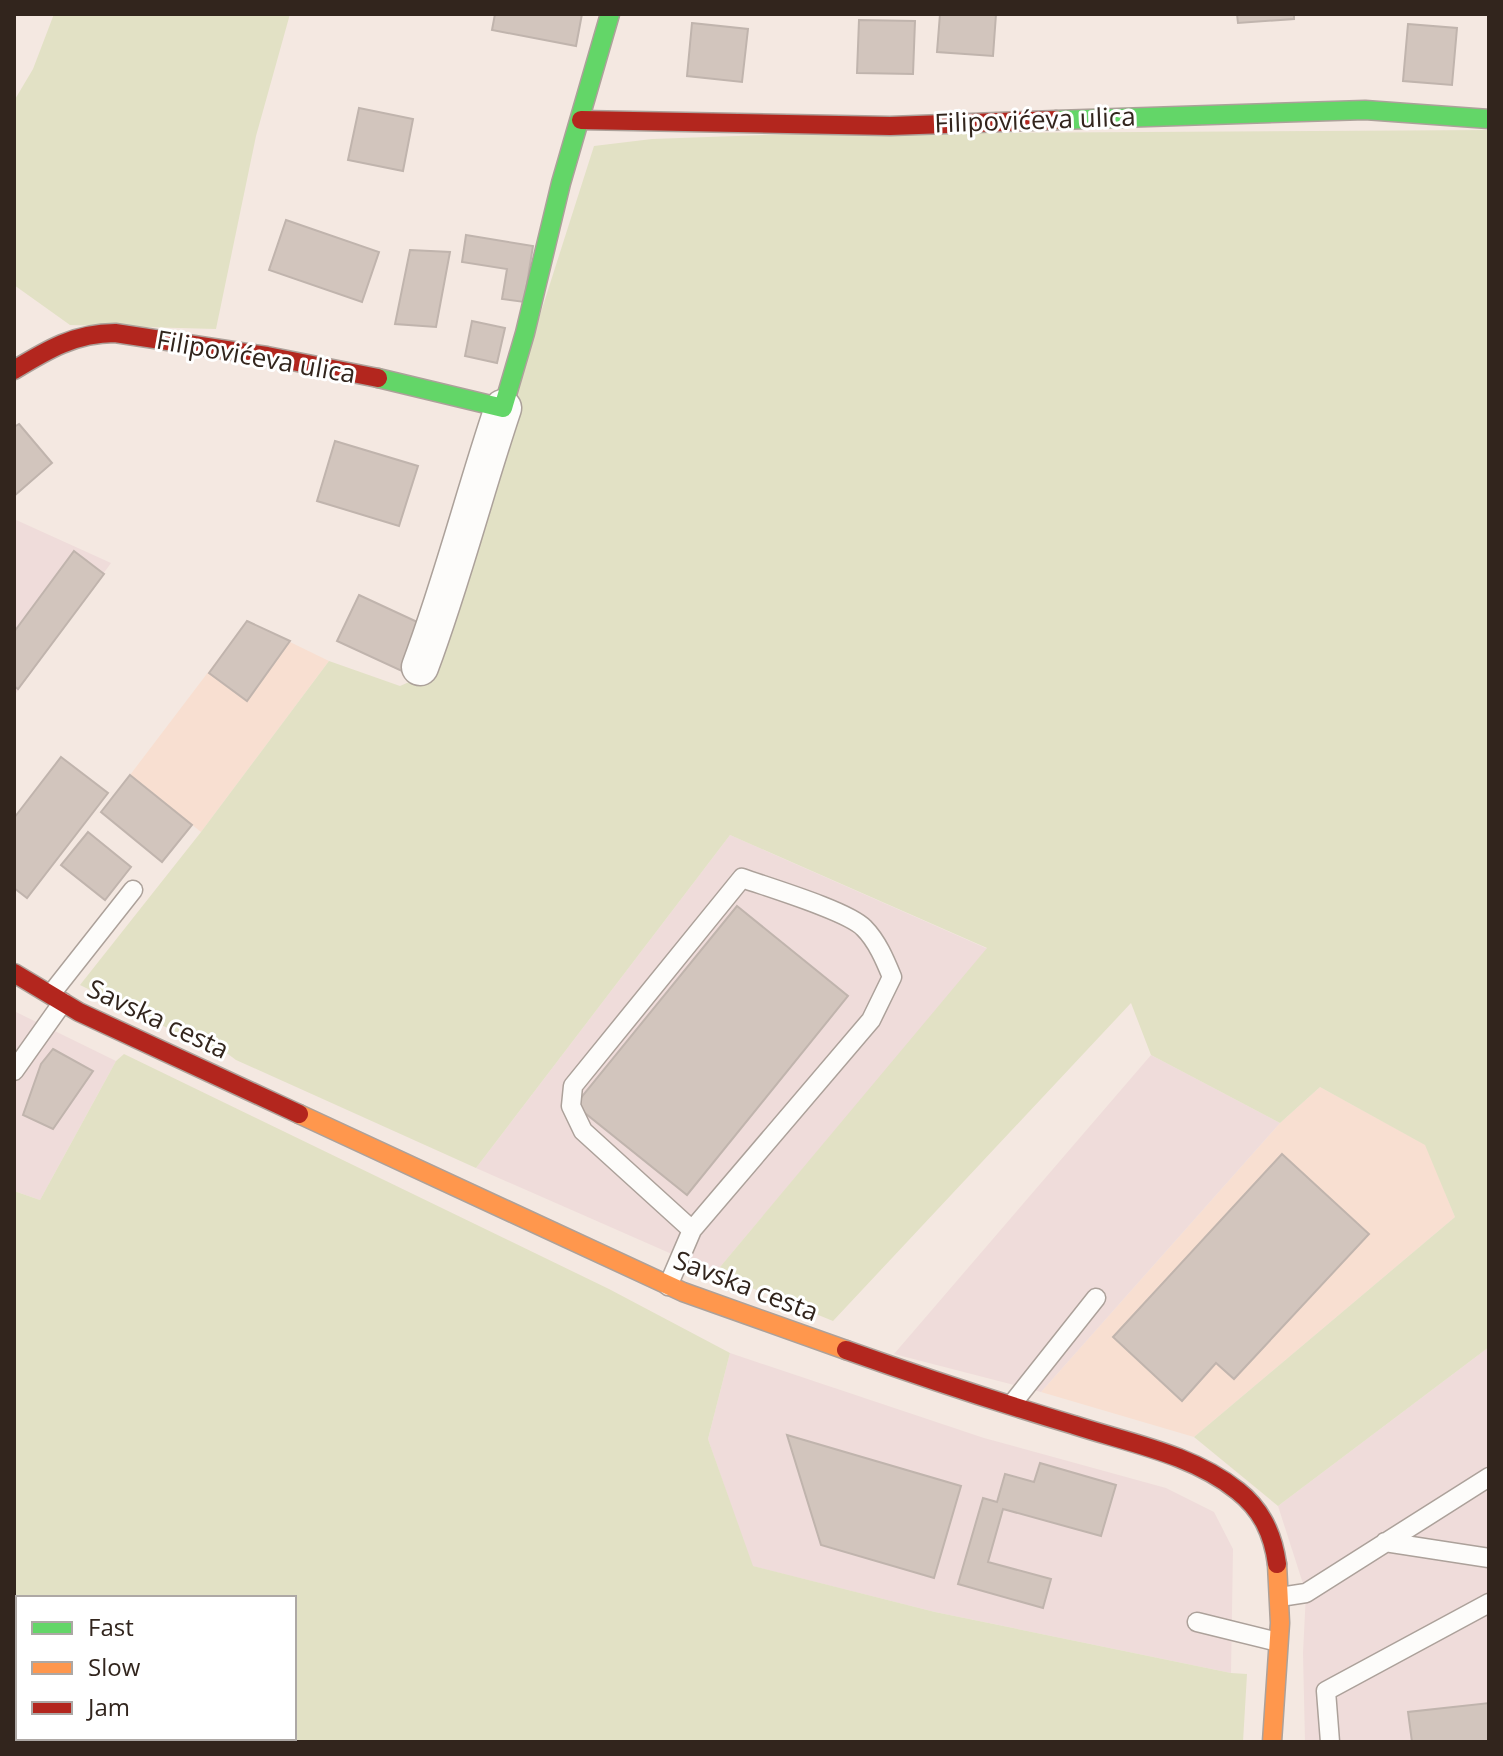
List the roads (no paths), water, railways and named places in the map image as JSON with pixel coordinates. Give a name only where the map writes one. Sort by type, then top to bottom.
[{"type":"street","points":[[420,667],[438,620],[460,540],[519,358],[564,170],[610,14]]},
{"type":"street","name":"Filipovićeva ulica","points":[[581,120],[890,126],[1365,110],[1489,119]]},
{"type":"street","name":"Filipovićeva ulica","points":[[14,370],[63,342],[91,334],[131,335],[329,367],[503,408]]},
{"type":"street","name":"Savska cesta","points":[[14,973],[79,1012],[668,1286],[926,1379],[1197,1464],[1221,1478],[1243,1494],[1261,1515],[1272,1536],[1280,1597],[1272,1742]]},
{"type":"lane","points":[[668,1286],[692,1230],[871,1020],[892,977],[879,948],[863,926],[844,915],[742,878],[573,1086],[571,1106],[583,1131],[692,1230]]},
{"type":"lane","points":[[14,1071],[57,998],[133,890]]},
{"type":"lane","points":[[1010,1406],[1096,1298]]},
{"type":"lane","points":[[1280,1597],[1306,1593],[1489,1477]]},
{"type":"lane","points":[[1385,1542],[1489,1558]]},
{"type":"lane","points":[[1330,1742],[1326,1691],[1489,1603]]},
{"type":"lane","points":[[1197,1622],[1278,1642]]}]
